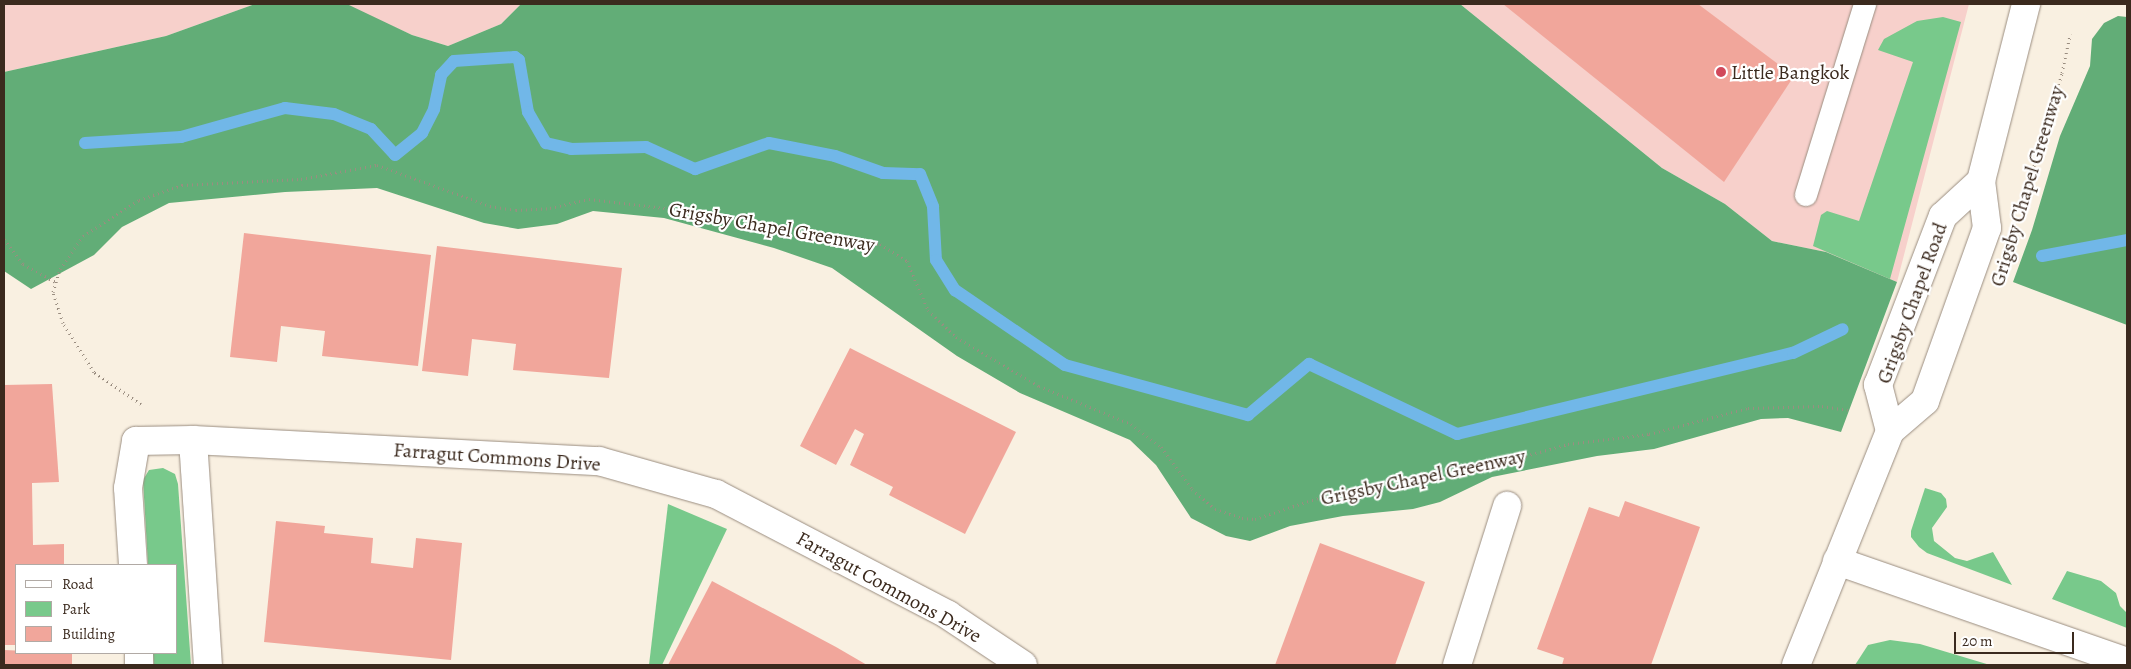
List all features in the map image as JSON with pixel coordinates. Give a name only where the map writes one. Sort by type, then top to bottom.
[{"type":"street","points":[[1981,181],[2026,4]]},
{"type":"street","name":"Grigsby Chapel Road","points":[[1890,431],[1878,385],[1943,216],[1981,181]]},
{"type":"street","name":"Grigsby Chapel Greenway","points":[[1890,431],[1925,401],[1987,228],[1981,181]]},
{"type":"street","points":[[1796,665],[1890,431]]},
{"type":"street","points":[[193,440],[208,665]]},
{"type":"street","name":"Farragut Commons Drive","points":[[133,564],[128,488],[136,441],[193,440],[599,461],[716,494],[948,615],[1023,665]]},
{"type":"street","points":[[1457,665],[1507,506]]},
{"type":"street","points":[[1837,560],[2127,662]]},
{"type":"lane","points":[[1806,195],[1865,4]]},
{"type":"path","name":"Grigsby Chapel Greenway","points":[[2019,215],[2062,73],[2070,34]]},
{"type":"path","name":"Grigsby Chapel Greenway","points":[[147,409],[94,372],[63,323],[53,292],[60,269],[83,236],[139,200],[182,185],[301,179],[377,165],[398,170],[466,199],[499,207],[550,208],[589,199],[715,214],[880,244],[907,261],[928,310],[956,337],[1039,386],[1132,424],[1161,447],[1192,489],[1215,509],[1256,518],[1342,490],[1463,472],[1568,444],[1649,434],[1748,408],[1822,406],[1850,410]]},
{"type":"path","points":[[4,239],[23,264],[56,282]]},
{"type":"shaded area","points":[[4,4],[255,4],[166,36],[4,72]]},
{"type":"shaded area","points":[[343,4],[521,4],[501,24],[448,46],[412,35]]},
{"type":"shaded area","points":[[1460,4],[1969,4],[1897,282],[1826,252],[1772,241],[1725,204],[1662,168]]},
{"type":"green space","points":[[255,4],[349,5],[412,35],[448,46],[501,24],[521,4],[1460,4],[1662,168],[1725,204],[1772,241],[1826,252],[1897,282],[1841,432],[1788,418],[1761,419],[1654,449],[1597,456],[1492,477],[1440,502],[1413,509],[1343,516],[1290,526],[1250,541],[1226,536],[1191,518],[1156,465],[1130,440],[1020,393],[957,356],[832,268],[774,248],[664,218],[593,211],[557,224],[518,229],[484,223],[377,188],[285,192],[169,203],[122,227],[94,255],[31,289],[4,271],[4,72],[166,36]]},
{"type":"green space","points":[[2118,16],[2127,17],[2127,325],[2013,282],[2032,230],[2060,136],[2090,66],[2092,39],[2104,23]]},
{"type":"green space","points":[[1943,17],[1961,22],[1890,279],[1813,246],[1821,215],[1827,211],[1859,221],[1913,62],[1878,50],[1884,39],[1917,21]]},
{"type":"green space","points":[[163,468],[175,474],[178,484],[191,665],[154,665],[153,654],[178,654],[178,564],[148,564],[143,480],[149,470]]},
{"type":"green space","points":[[1925,488],[1941,493],[1946,499],[1947,507],[1932,528],[1934,541],[1955,558],[1967,561],[1993,552],[2012,585],[1927,553],[1919,547],[1911,537],[1911,531]]},
{"type":"green space","points":[[668,504],[727,529],[662,665],[649,665]]},
{"type":"green space","points":[[2067,571],[2101,581],[2116,593],[2120,606],[2127,613],[2127,628],[2052,599]]},
{"type":"green space","points":[[1890,640],[1920,644],[1990,665],[1855,665],[1868,645]]},
{"type":"building","points":[[1503,4],[1698,4],[1794,76],[1724,182]]},
{"type":"building","points":[[244,233],[431,255],[418,366],[322,356],[325,331],[281,326],[277,362],[230,357]]},
{"type":"building","points":[[437,246],[622,268],[609,378],[513,370],[516,344],[472,339],[468,376],[422,371]]},
{"type":"building","points":[[850,348],[1016,432],[965,534],[889,495],[893,487],[850,465],[864,434],[855,429],[836,465],[800,446]]},
{"type":"building","points":[[52,384],[59,482],[32,483],[33,545],[64,544],[64,564],[15,564],[15,645],[4,645],[4,385]]},
{"type":"building","points":[[1625,501],[1700,527],[1651,665],[1562,665],[1564,658],[1537,649],[1589,507],[1619,517]]},
{"type":"building","points":[[276,521],[325,526],[324,533],[373,538],[371,563],[413,568],[416,538],[462,543],[451,660],[264,642]]},
{"type":"building","points":[[1320,543],[1425,582],[1395,665],[1275,665]]},
{"type":"building","points":[[712,581],[836,647],[867,665],[668,665]]},
{"type":"building","points":[[4,650],[15,650],[15,654],[72,654],[72,665],[4,665]]},
{"type":"waterway","points":[[85,143],[181,137],[285,108],[334,114],[371,129],[395,155],[422,133],[434,109],[441,75],[454,61],[515,57],[519,60],[528,112],[546,143],[571,149],[646,147],[695,169],[769,143],[835,156],[883,173],[920,174],[933,207],[936,260],[955,290],[1065,365],[1248,415],[1309,364],[1457,434],[1793,353],[1843,329]]},
{"type":"waterway","points":[[2042,256],[2127,240]]},
{"type":"place","name":"Little Bangkok","points":[[1721,72]]}]
